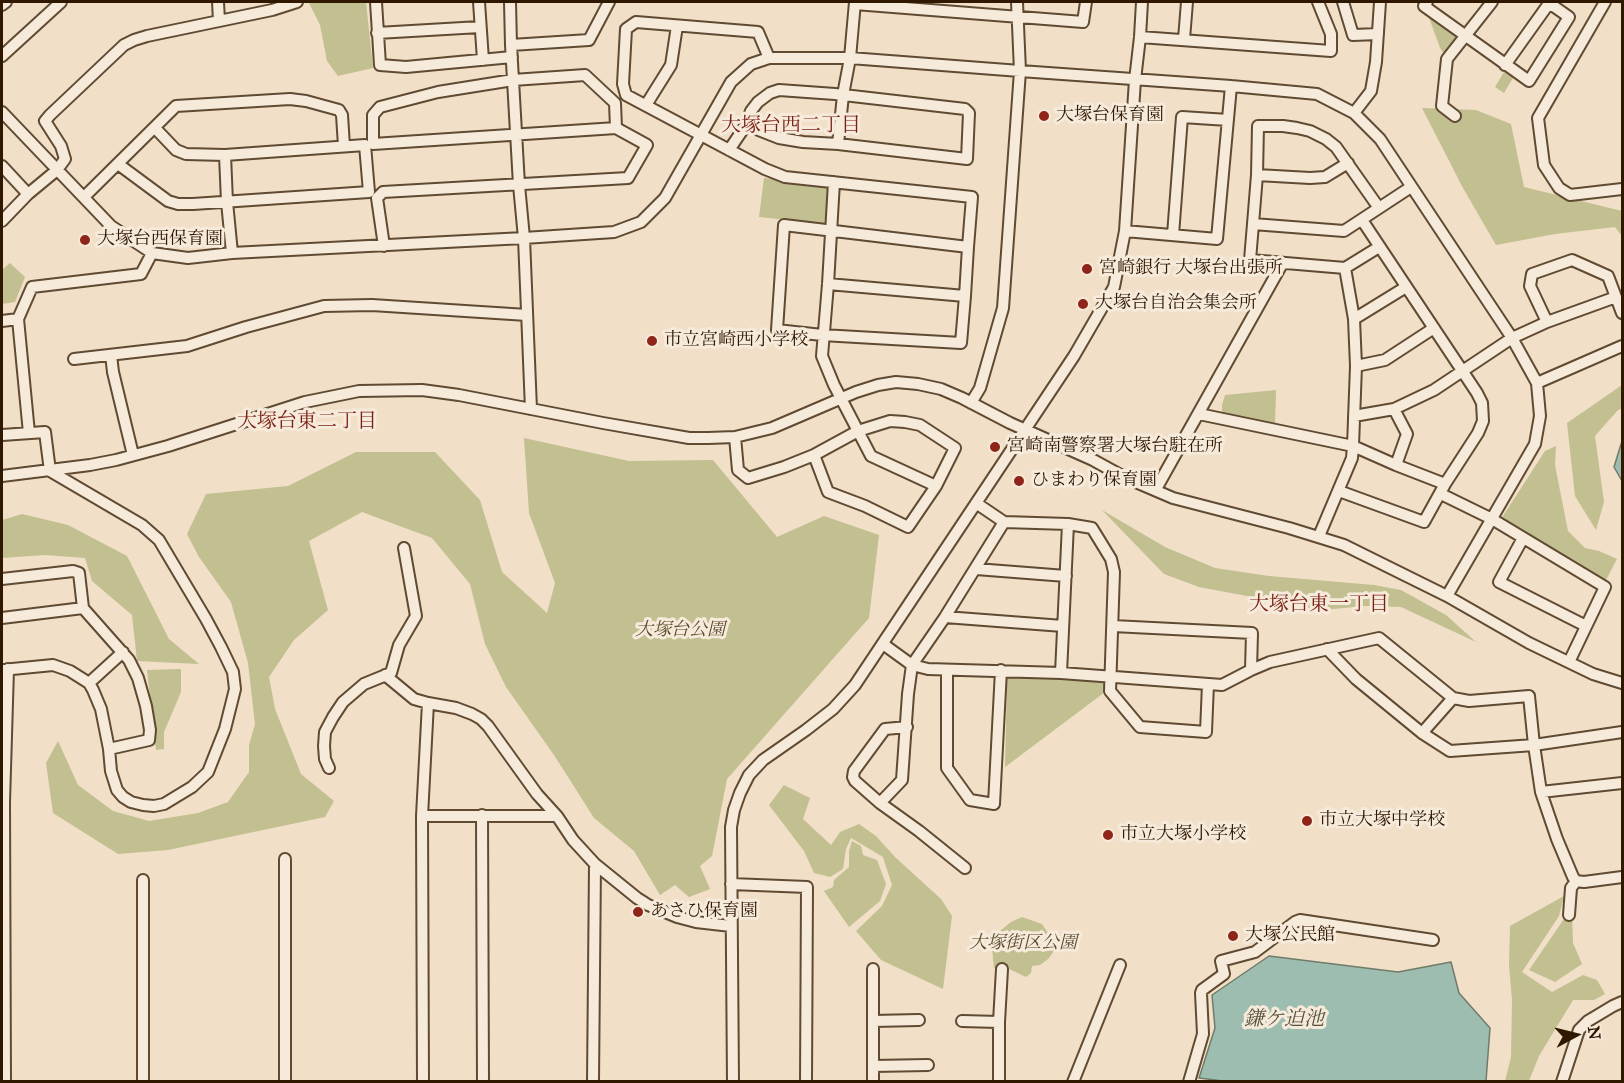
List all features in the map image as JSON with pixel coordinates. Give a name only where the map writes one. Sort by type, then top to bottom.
[{"type":"street","points":[[2,5],[6,2]]},
{"type":"street","points":[[2,56],[61,2]]},
{"type":"street","points":[[2,221],[28,194],[57,170],[65,159],[61,146],[45,121],[124,45],[147,36],[272,10],[297,2]]},
{"type":"street","points":[[376,2],[380,65],[406,67],[512,57]]},
{"type":"street","points":[[479,2],[483,60]]},
{"type":"street","points":[[510,2],[516,135],[524,238],[531,409]]},
{"type":"street","points":[[511,45],[589,40],[609,2]]},
{"type":"street","points":[[971,403],[980,388],[1003,308],[1020,72],[1017,2]]},
{"type":"street","points":[[838,144],[855,3],[1083,22],[1086,2]]},
{"type":"street","points":[[733,1082],[731,827],[740,793],[749,775],[763,760],[833,709],[855,685],[1074,356],[1114,288],[1125,231],[1142,2]]},
{"type":"street","points":[[1184,39],[1187,2]]},
{"type":"street","points":[[1140,37],[1331,51],[1331,34],[1318,2]]},
{"type":"street","points":[[1343,2],[1353,35],[1378,34]]},
{"type":"street","points":[[1354,113],[1371,91],[1376,62],[1380,2]]},
{"type":"street","points":[[1427,2],[1424,6],[1505,65],[1529,81],[1569,16],[1550,2],[1505,65]]},
{"type":"street","points":[[1455,116],[1442,106],[1447,59],[1492,2]]},
{"type":"street","points":[[1605,2],[1538,118],[1544,165],[1559,188],[1570,195],[1623,189]]},
{"type":"street","points":[[219,21],[221,3]]},
{"type":"street","points":[[769,58],[758,32],[636,22],[626,29],[623,84],[626,95],[765,169],[785,177],[972,196],[961,343],[822,335],[777,330],[784,225],[968,247]]},
{"type":"street","points":[[646,105],[671,65],[677,26]]},
{"type":"street","points":[[377,33],[480,27]]},
{"type":"street","points":[[2,112],[111,226],[152,253],[188,258],[614,232],[641,222],[665,198],[731,82],[752,64],[769,58],[850,58],[1317,94],[1354,113],[1380,139],[1512,338],[1537,383],[1540,416],[1535,444],[1447,596]]},
{"type":"street","points":[[384,246],[377,198],[383,192],[628,178],[647,145],[616,128],[373,144],[373,115],[380,107],[438,92],[513,80],[585,75],[615,104],[616,128]]},
{"type":"street","points":[[1125,231],[1217,239],[1231,86]]},
{"type":"street","points":[[729,150],[758,102],[778,90],[843,94],[965,109],[969,113],[967,159],[802,142],[779,138],[746,125]]},
{"type":"street","points":[[84,197],[176,106],[290,99],[306,101],[339,110],[342,115],[344,146]]},
{"type":"street","points":[[1173,235],[1182,117],[1228,120]]},
{"type":"street","points":[[1379,208],[1336,147],[1326,139],[1310,131],[1283,126],[1258,126],[1257,175],[1250,260],[1346,268],[1379,246]]},
{"type":"street","points":[[118,164],[172,203],[193,204],[369,192],[365,145],[225,155],[186,154],[176,150],[155,128]]},
{"type":"street","points":[[225,155],[232,254]]},
{"type":"street","points":[[1257,175],[1325,177],[1348,163]]},
{"type":"street","points":[[2,166],[28,194]]},
{"type":"street","points":[[834,182],[822,356],[871,456],[936,486]]},
{"type":"street","points":[[1253,224],[1344,231],[1411,187]]},
{"type":"street","points":[[1339,491],[1424,522],[1483,421],[1482,403],[1362,220]]},
{"type":"street","points":[[29,433],[18,319],[32,287],[141,274],[152,253]]},
{"type":"street","points":[[1547,322],[1530,286],[1532,274],[1572,260],[1608,276],[1623,313]]},
{"type":"street","points":[[1156,489],[1282,264]]},
{"type":"street","points":[[1319,537],[1352,458],[1356,366],[1354,319],[1346,268]]},
{"type":"street","points":[[828,284],[965,296]]},
{"type":"street","points":[[1354,319],[1406,287]]},
{"type":"street","points":[[1354,416],[1394,409],[1434,390],[1512,338],[1547,322],[1616,297]]},
{"type":"street","points":[[74,359],[187,346],[324,306],[372,305],[526,315]]},
{"type":"street","points":[[2,321],[18,319]]},
{"type":"street","points":[[1356,366],[1384,360],[1434,328]]},
{"type":"street","points":[[1537,383],[1623,346]]},
{"type":"street","points":[[111,355],[133,455]]},
{"type":"street","points":[[2,476],[90,465],[133,455],[304,402],[359,391],[422,390],[459,395],[688,438],[735,437],[772,428],[841,398],[878,385],[896,382],[918,384],[941,389],[1093,460],[1124,477],[1173,498],[1344,545],[1447,596],[1529,643],[1593,674],[1623,683]]},
{"type":"street","points":[[1394,409],[1407,434],[1396,465]]},
{"type":"street","points":[[1199,414],[1353,446],[1443,489],[1605,587],[1569,662]]},
{"type":"street","points":[[735,437],[738,470],[748,478],[814,455],[858,431],[890,421],[920,425],[955,447],[936,486],[908,528],[865,506],[828,492],[814,455]]},
{"type":"street","points":[[2,435],[45,432],[50,471]]},
{"type":"street","points":[[5,1082],[3,802],[5,669],[53,665],[70,671],[89,683],[101,709],[115,787],[123,797],[143,806],[159,806],[192,788],[208,772],[225,729],[235,689],[233,672],[206,619],[159,540],[142,525],[50,471]]},
{"type":"street","points":[[976,503],[1004,522],[1068,524],[1092,528],[1111,559],[1114,572],[1110,691],[1140,727],[1206,732],[1208,684]]},
{"type":"street","points":[[880,803],[902,780],[912,665],[976,569],[1004,522]]},
{"type":"street","points":[[1061,673],[1068,524]]},
{"type":"street","points":[[1523,538],[1498,582],[1586,626]]},
{"type":"street","points":[[329,768],[325,759],[325,732],[333,717],[344,702],[364,684],[392,673],[399,645],[416,616],[404,548]]},
{"type":"street","points":[[976,569],[1065,576]]},
{"type":"street","points":[[2,579],[76,571],[79,573],[83,608],[123,652],[135,670],[142,690],[150,730],[150,739],[147,742],[109,749]]},
{"type":"street","points":[[2,618],[83,608]]},
{"type":"street","points":[[945,617],[1063,626]]},
{"type":"street","points":[[1113,626],[1252,633],[1251,670]]},
{"type":"street","points":[[883,644],[912,665],[928,669],[1061,673],[1222,685],[1270,662],[1379,638],[1453,698],[1469,701],[1529,696],[1541,792],[1557,839],[1576,881]]},
{"type":"street","points":[[1327,649],[1356,680],[1422,733],[1450,751],[1534,745],[1623,732]]},
{"type":"street","points":[[89,683],[123,652]]},
{"type":"street","points":[[947,670],[947,768],[969,800],[994,804],[1001,670]]},
{"type":"street","points":[[385,675],[414,699],[428,704],[456,708],[481,719],[573,840],[595,864],[637,898],[666,913],[696,922],[731,926]]},
{"type":"street","points":[[1422,733],[1453,698]]},
{"type":"street","points":[[423,1082],[422,816],[428,704]]},
{"type":"street","points":[[907,727],[885,729],[854,771],[853,777],[880,803],[965,868]]},
{"type":"street","points":[[1541,792],[1623,783]]},
{"type":"street","points":[[482,815],[483,1082]]},
{"type":"street","points":[[422,816],[557,816]]},
{"type":"street","points":[[285,860],[285,1082]]},
{"type":"street","points":[[593,1082],[595,864]]},
{"type":"street","points":[[1576,881],[1623,877]]},
{"type":"street","points":[[143,880],[143,1082]]},
{"type":"street","points":[[1569,915],[1571,888],[1576,881]]},
{"type":"street","points":[[731,884],[807,887],[806,1082]]},
{"type":"street","points":[[1189,1082],[1202,1040],[1202,990],[1224,974],[1221,961],[1255,952],[1300,920],[1433,940]]},
{"type":"street","points":[[1073,1082],[1120,965]]},
{"type":"street","points":[[873,969],[873,1082]]},
{"type":"street","points":[[999,1082],[1002,969]]},
{"type":"street","points":[[1562,1082],[1579,1030],[1588,1020],[1623,1002]]},
{"type":"street","points":[[873,1021],[919,1020]]},
{"type":"street","points":[[962,1022],[999,1022]]},
{"type":"street","points":[[873,1066],[928,1065]]},
{"type":"green space","points":[[366,2],[373,68],[338,76],[327,61],[320,25],[309,3]]},
{"type":"green space","points":[[1427,12],[1459,36],[1444,54],[1440,48]]},
{"type":"green space","points":[[1504,72],[1513,78],[1504,93],[1495,87]]},
{"type":"green space","points":[[1422,108],[1476,110],[1511,124],[1524,187],[1622,211],[1622,236],[1615,227],[1555,234],[1496,245],[1463,188]]},
{"type":"green space","points":[[764,178],[829,186],[825,224],[759,217]]},
{"type":"green space","points":[[10,263],[25,277],[15,302],[2,304],[2,270]]},
{"type":"green space","points":[[1622,385],[1622,408],[1595,436],[1604,502],[1596,530],[1575,496],[1567,423]]},
{"type":"green space","points":[[1276,390],[1275,423],[1226,416],[1222,411],[1225,395]]},
{"type":"green space","name":"大塚台公園","points":[[524,438],[629,461],[713,460],[777,537],[824,516],[879,535],[869,618],[727,779],[712,856],[700,866],[710,889],[689,897],[675,885],[660,895],[634,851],[594,818],[554,755],[506,687],[485,644],[470,584],[432,538],[362,512],[309,541],[328,610],[294,640],[269,677],[275,709],[301,774],[334,801],[325,817],[168,850],[118,854],[53,813],[46,763],[58,741],[78,785],[113,811],[149,821],[198,813],[228,802],[249,772],[249,745],[255,724],[248,663],[231,602],[199,557],[187,534],[206,494],[288,486],[356,452],[435,452],[480,500],[502,572],[547,613],[555,583],[529,513]]},
{"type":"green space","points":[[1556,446],[1555,465],[1568,531],[1585,548],[1617,559],[1605,582],[1501,519],[1545,451]]},
{"type":"green space","points":[[1102,510],[1165,547],[1215,568],[1401,590],[1446,615],[1476,642],[1401,607],[1366,606],[1322,610],[1199,587],[1164,574]]},
{"type":"green space","points":[[22,514],[68,525],[127,556],[169,639],[199,664],[137,661],[132,615],[92,581],[85,558],[45,555],[2,558],[2,520]]},
{"type":"green space","points":[[181,669],[181,692],[164,732],[164,749],[156,750],[147,670]]},
{"type":"green space","points":[[1015,676],[1107,681],[1105,692],[1005,767],[1007,678]]},
{"type":"green space","points":[[784,785],[810,798],[803,819],[831,845],[840,832],[859,824],[876,836],[895,857],[941,899],[952,916],[943,989],[881,960],[856,931],[882,906],[892,885],[883,857],[851,838],[846,849],[843,869],[830,877],[814,873],[804,851],[769,805]]},
{"type":"green space","points":[[852,841],[861,846],[863,855],[877,860],[886,884],[880,901],[849,927],[824,891],[833,887],[834,880],[849,867],[849,851]]},
{"type":"green space","points":[[1564,896],[1559,916],[1522,972],[1552,992],[1583,975],[1597,980],[1605,994],[1594,1000],[1573,1000],[1539,1056],[1529,1081],[1505,1081],[1511,1057],[1510,926]]},
{"type":"green space","points":[[1572,915],[1573,943],[1582,964],[1555,982],[1529,970],[1566,916]]},
{"type":"green space","name":"大塚街区公園","points":[[1022,917],[1042,924],[1050,936],[1054,951],[1040,965],[1032,966],[1031,973],[1026,977],[1005,967],[994,968],[991,938],[997,937],[1000,931],[1011,922]]},
{"type":"water","points":[[1622,441],[1622,481],[1614,467]]},
{"type":"water","name":"鎌ケ迫池","points":[[1269,956],[1398,972],[1451,962],[1459,993],[1490,1028],[1486,1081],[1231,1082],[1199,1078],[1215,1028],[1212,995]]},
{"type":"place","name":"大塚台保育園","points":[[1044,116]]},
{"type":"place","name":"大塚台西保育園","points":[[85,240]]},
{"type":"place","name":"宮崎銀行 大塚台出張所","points":[[1087,269]]},
{"type":"place","name":"大塚台自治会集会所","points":[[1083,304]]},
{"type":"place","name":"市立宮崎西小学校","points":[[652,341]]},
{"type":"place","name":"宮崎南警察署大塚台駐在所","points":[[995,447]]},
{"type":"place","name":"ひまわり保育園","points":[[1019,481]]},
{"type":"place","name":"市立大塚中学校","points":[[1307,821]]},
{"type":"place","name":"市立大塚小学校","points":[[1108,835]]},
{"type":"place","name":"あさひ保育園","points":[[638,912]]},
{"type":"place","name":"大塚公民館","points":[[1233,936]]},
{"type":"district","name":"大塚台西二丁目","points":[[791,126]]},
{"type":"district","name":"大塚台東二丁目","points":[[307,422]]},
{"type":"district","name":"大塚台東一丁目","points":[[1319,605]]}]
